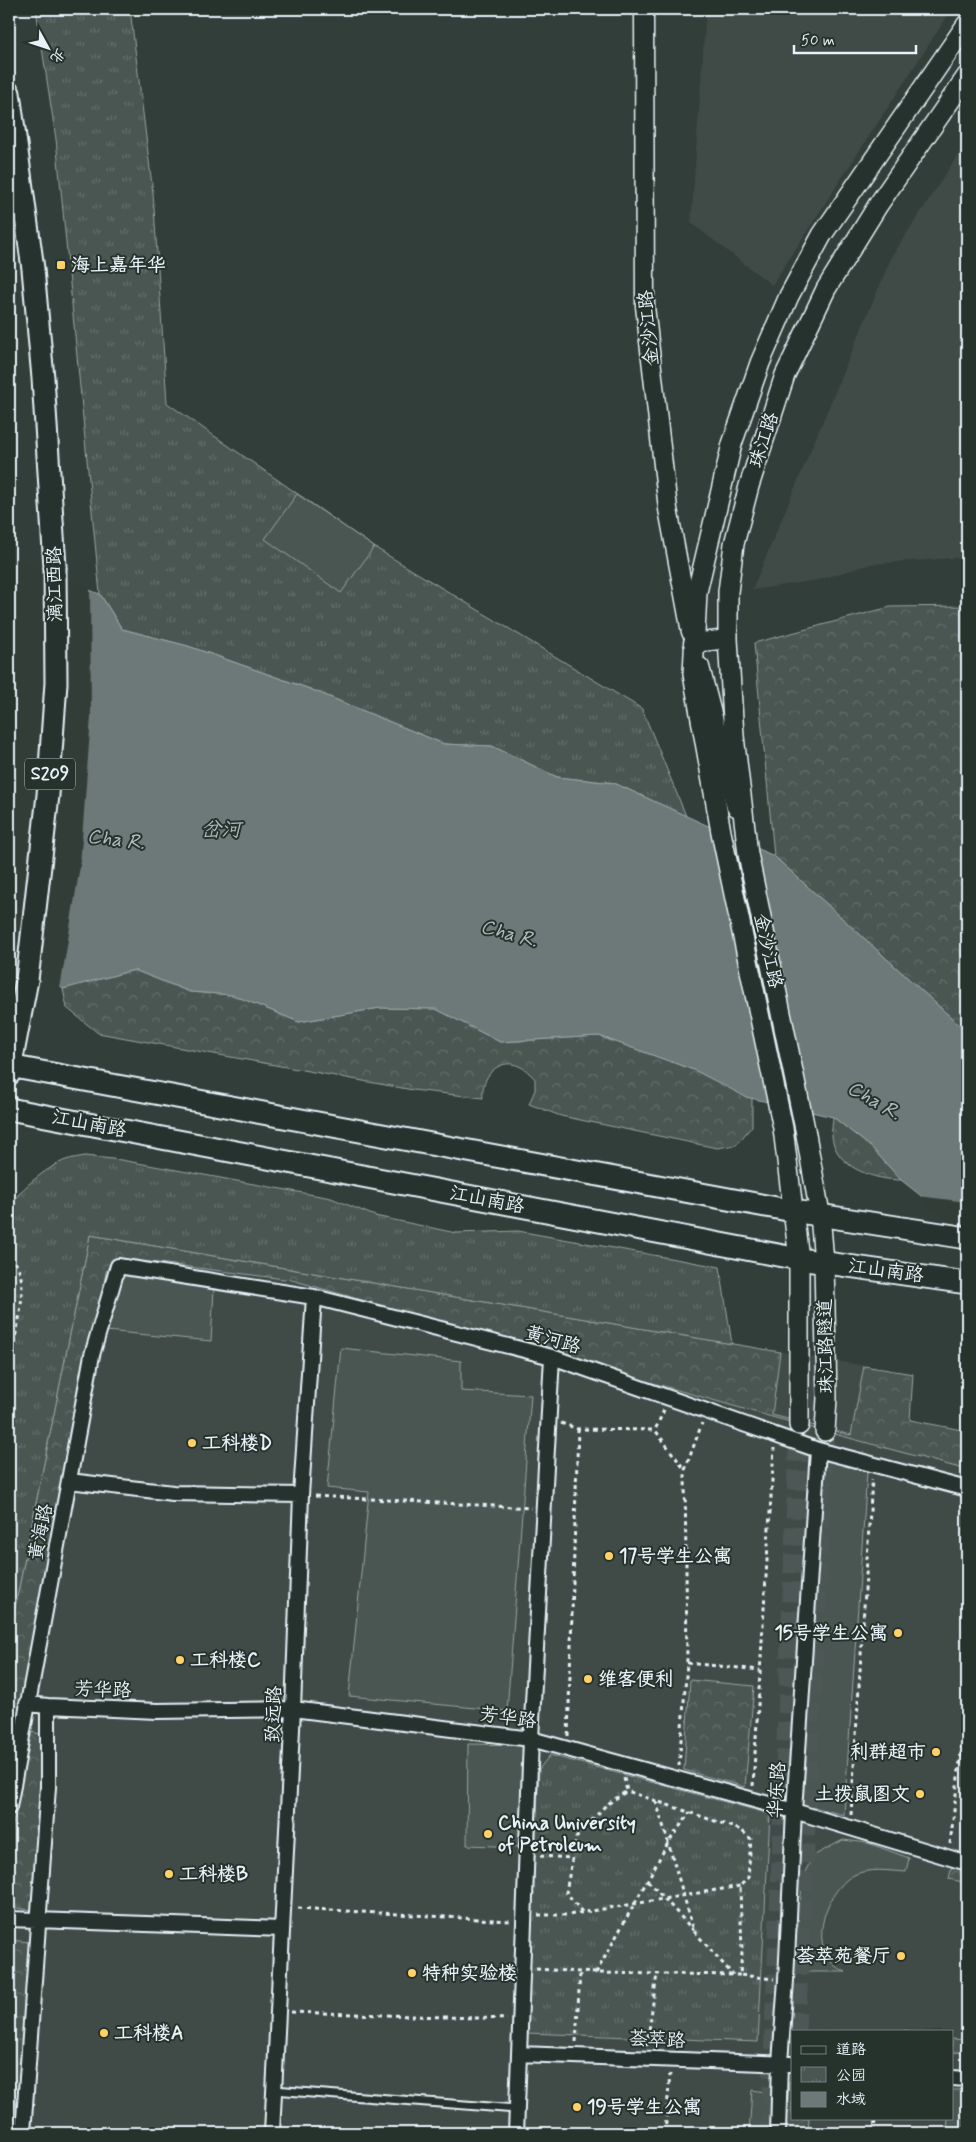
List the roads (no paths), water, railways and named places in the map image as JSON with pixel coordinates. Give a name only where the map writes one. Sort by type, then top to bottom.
[{"type":"main road","name":"珠江路","points":[[693,643],[697,592],[732,444],[760,363],[789,296],[822,235],[967,24]]},
{"type":"main road","name":"珠江路","points":[[748,854],[734,736],[728,639],[728,592],[734,544],[749,486],[786,375],[826,289],[878,205],[967,76]]},
{"type":"main road","name":"漓江西路","points":[[9,93],[34,279],[56,567],[56,683],[48,795],[27,980],[9,1069]]},
{"type":"main road","name":"金沙江路","points":[[693,643],[693,674],[721,832],[783,1128],[799,1259]]},
{"type":"main road","name":"金沙江路","points":[[748,854],[805,1129],[820,1214],[824,1262]]},
{"type":"main road","points":[[9,1069],[793,1211],[963,1237]]},
{"type":"main road","name":"江山南路","points":[[9,1109],[799,1259],[967,1282]]},
{"type":"main road","name":"珠江路隧道","points":[[799,1259],[799,1425]]},
{"type":"main road","name":"珠江路隧道","points":[[824,1262],[827,1398],[825,1431]]},
{"type":"street","name":"金沙江路","points":[[644,9],[645,306],[668,509],[693,643],[748,854]]},
{"type":"street","points":[[693,643],[728,639]]},
{"type":"street","name":"黄河路","points":[[118,1266],[314,1297],[552,1357],[818,1450],[967,1488]]},
{"type":"street","name":"黄海路","points":[[9,1807],[92,1356],[118,1266]]},
{"type":"street","name":"致远路","points":[[272,2133],[293,1709],[300,1495],[314,1297]]},
{"type":"street","points":[[516,2133],[531,1739],[552,1357]]},
{"type":"street","name":"华东路","points":[[778,2133],[786,2064],[786,1980],[794,1811],[818,1450]]},
{"type":"street","points":[[69,1481],[173,1493],[300,1495]]},
{"type":"street","name":"芳华路","points":[[27,1704],[157,1711],[293,1709],[531,1739],[794,1811],[967,1863]]},
{"type":"street","points":[[23,2133],[48,1787],[48,1706]]},
{"type":"street","points":[[9,1919],[282,1929]]},
{"type":"street","name":"荟萃路","points":[[519,2054],[786,2064]]},
{"type":"street","points":[[954,2078],[967,2079]]},
{"type":"lane","points":[[274,2090],[517,2109]]},
{"type":"water","name":"岔河","points":[[9,561],[100,594],[122,629],[188,646],[310,689],[444,744],[492,746],[557,777],[614,783],[774,856],[967,1032],[967,1232],[901,1180],[872,1148],[833,1117],[746,1097],[694,1070],[599,1036],[500,1042],[436,1009],[380,1008],[299,1022],[233,995],[190,992],[134,970],[63,989],[9,940]]},
{"type":"tunnel","points":[[770,2133],[799,1425]]},
{"type":"tunnel","points":[[796,2030],[825,1431]]},
{"type":"tunnel","points":[[791,2133],[792,2120]]},
{"type":"place","name":"海上嘉年华","points":[[61,265]]},
{"type":"place","name":"工科楼D","points":[[192,1443]]},
{"type":"place","name":"17号学生公寓","points":[[609,1556]]},
{"type":"place","name":"15号学生公寓","points":[[898,1633]]},
{"type":"place","name":"工科楼C","points":[[180,1660]]},
{"type":"place","name":"维客便利","points":[[588,1679]]},
{"type":"place","name":"利群超市","points":[[936,1752]]},
{"type":"place","name":"土拨鼠图文","points":[[920,1794]]},
{"type":"place","name":"China University of Petroleum","points":[[488,1834]]},
{"type":"place","name":"工科楼B","points":[[169,1874]]},
{"type":"place","name":"荟萃苑餐厅","points":[[901,1956]]},
{"type":"place","name":"特种实验楼","points":[[412,1973]]},
{"type":"place","name":"工科楼A","points":[[104,2033]]},
{"type":"place","name":"19号学生公寓","points":[[577,2107]]},
{"type":"water label","name":"Cha R.","points":[[116,840]]},
{"type":"water label","name":"Cha R.","points":[[509,934]]},
{"type":"water label","name":"Cha R.","points":[[874,1101]]}]
